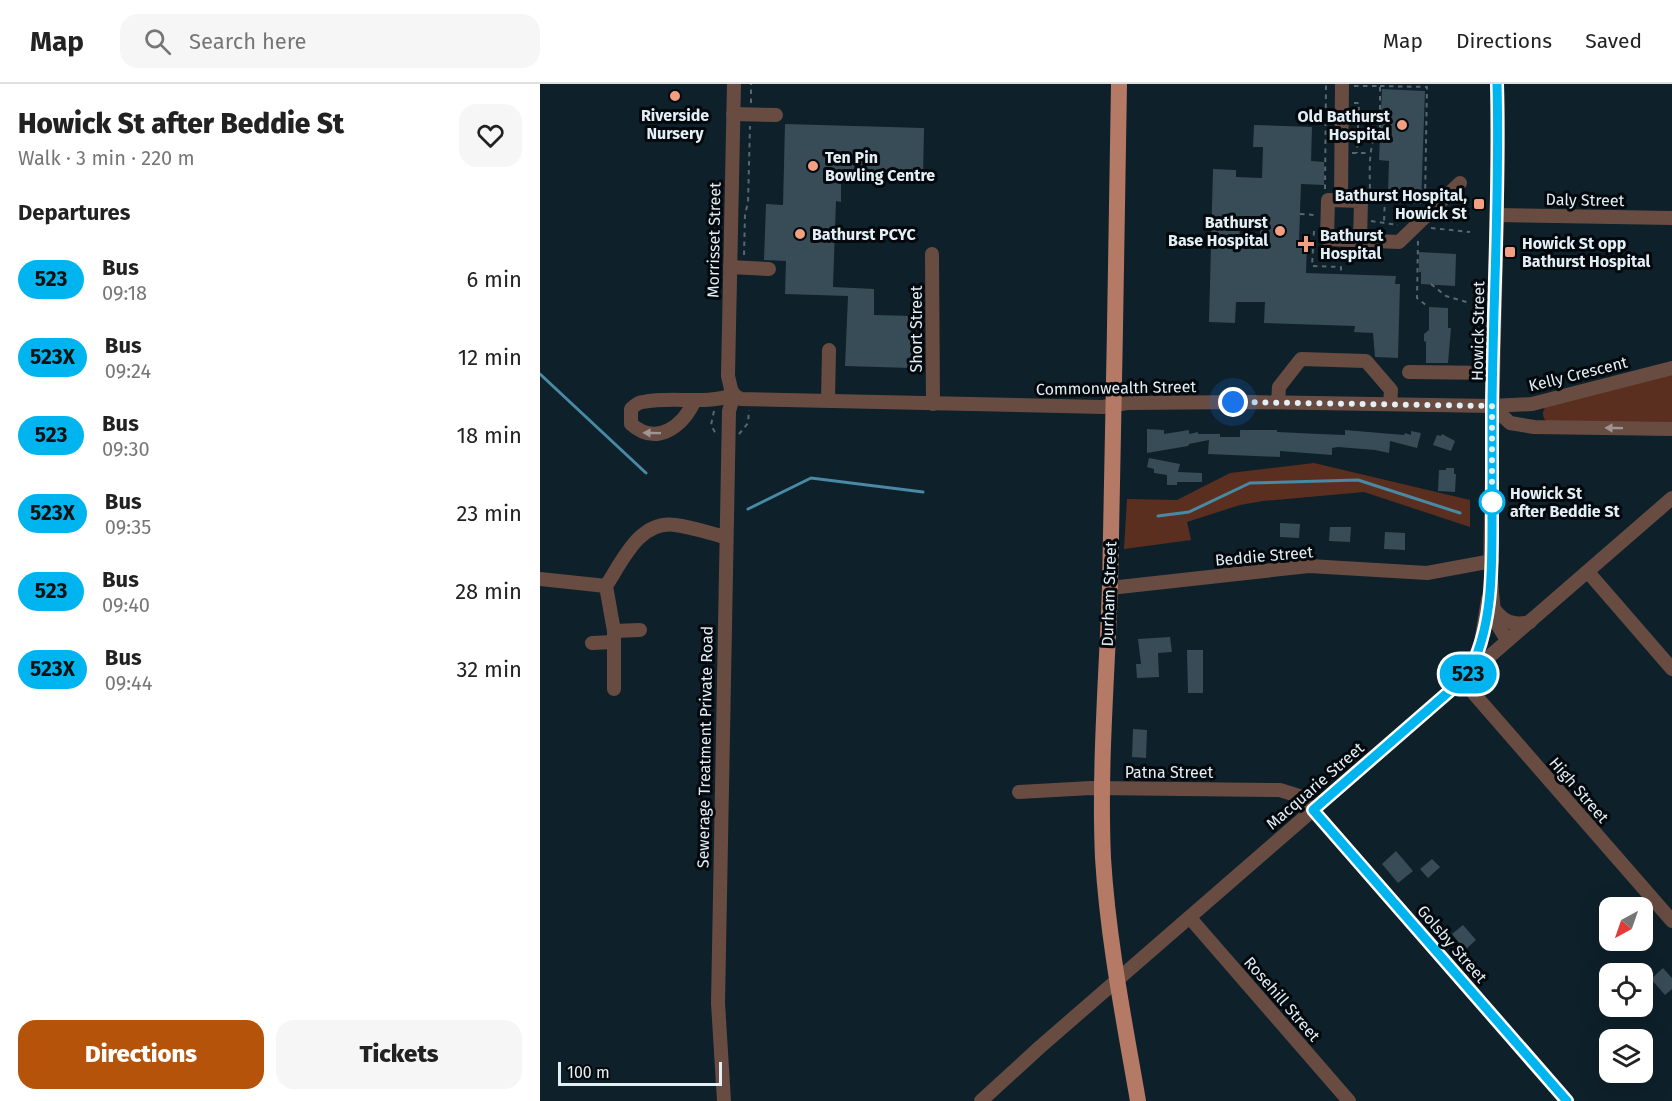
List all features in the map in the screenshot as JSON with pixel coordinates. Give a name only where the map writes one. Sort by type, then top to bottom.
[{"type":"main road","name":"Durham Street","points":[[1119,84],[1110,588],[1102,789],[1105,877],[1117,981],[1138,1101]]},
{"type":"street","name":"Morrisset Street","points":[[734,84],[737,267],[729,376],[734,395]]},
{"type":"street","name":"Howick Street","points":[[1497,84],[1492,580],[1494,609],[1503,644]]},
{"type":"street","points":[[1341,200],[1345,85]]},
{"type":"street","points":[[733,114],[776,116]]},
{"type":"street","points":[[1360,240],[1361,201],[1328,200],[1327,239],[1399,242],[1416,232],[1460,183]]},
{"type":"street","name":"Daly Street","points":[[1497,215],[1672,218]]},
{"type":"street","name":"Short Street","points":[[932,254],[933,404]]},
{"type":"street","points":[[737,267],[770,269]]},
{"type":"street","points":[[828,400],[829,350]]},
{"type":"street","points":[[1278,402],[1279,387],[1301,359],[1366,361],[1391,390],[1390,404]]},
{"type":"street","name":"Kelly Crescent","points":[[1492,406],[1532,404],[1672,368]]},
{"type":"street","points":[[1409,372],[1493,373]]},
{"type":"street","points":[[695,400],[721,399],[734,395]]},
{"type":"street","name":"Commonwealth Street","points":[[734,395],[741,399],[1103,407],[1127,403],[1278,402],[1492,406]]},
{"type":"street","name":"Sewerage Treatment Private Road","points":[[723,1101],[718,1003],[725,537],[729,411],[734,395]]},
{"type":"street","points":[[1532,404],[1534,427]]},
{"type":"street","points":[[1492,406],[1509,423],[1534,427],[1672,429]]},
{"type":"street","name":"Macquarie Street","points":[[981,1101],[1672,498]]},
{"type":"street","points":[[614,689],[614,637],[606,586],[631,547],[645,532],[656,526],[673,524],[725,537]]},
{"type":"street","name":"Beddie Street","points":[[1110,588],[1309,566],[1426,573],[1492,561]]},
{"type":"street","points":[[1588,572],[1672,669]]},
{"type":"street","points":[[540,579],[606,586]]},
{"type":"street","name":"Howick Street","points":[[1464,678],[1478,654],[1492,580]]},
{"type":"street","points":[[1494,609],[1502,618],[1511,623],[1530,622]]},
{"type":"street","points":[[1484,624],[1488,636],[1503,644]]},
{"type":"street","points":[[592,643],[640,630]]},
{"type":"street","name":"High Street","points":[[1464,678],[1672,921]]},
{"type":"street","name":"Patna Street","points":[[1019,792],[1102,789],[1280,789],[1297,794],[1313,810]]},
{"type":"street","name":"Golsby Street","points":[[1313,810],[1567,1101]]},
{"type":"street","name":"Rosehill Street","points":[[1190,918],[1348,1101]]},
{"type":"path","points":[[737,267],[751,115],[751,84]]},
{"type":"path","points":[[1325,193],[1326,84]]},
{"type":"path","points":[[1345,85],[1427,87],[1425,210]]},
{"type":"path","points":[[1370,195],[1370,153],[1374,135],[1380,129],[1380,86]]},
{"type":"path","points":[[1300,214],[1328,216]]},
{"type":"path","points":[[1361,220],[1416,232],[1470,232]]},
{"type":"path","points":[[1416,232],[1417,298],[1427,306]]},
{"type":"path","points":[[1341,267],[1341,274]]},
{"type":"path","points":[[1431,284],[1446,296],[1470,303]]},
{"type":"path","points":[[728,442],[742,432],[748,423],[750,399]]},
{"type":"shaded area","points":[[1672,374],[1672,425],[1546,421],[1544,418],[1543,412],[1546,406]]},
{"type":"shaded area","points":[[1314,463],[1470,500],[1470,527],[1364,492],[1240,505],[1187,522],[1191,540],[1124,549],[1127,499],[1177,500],[1230,473]]},
{"type":"building","name":"Old Bathurst Hospital","points":[[1382,89],[1425,91],[1421,204],[1397,203],[1398,192],[1388,192],[1389,161],[1379,160]]},
{"type":"building","points":[[785,124],[924,128],[923,178],[841,176],[841,202],[836,201],[833,287],[874,289],[874,315],[913,316],[912,368],[845,366],[848,296],[785,294],[786,261],[764,260],[766,204],[783,205]]},
{"type":"building","name":"Bathurst Base Hospital","points":[[1254,125],[1312,127],[1311,161],[1324,162],[1324,185],[1301,184],[1299,242],[1307,242],[1306,273],[1396,276],[1395,284],[1400,284],[1398,358],[1375,357],[1373,333],[1354,332],[1355,326],[1264,323],[1265,302],[1236,302],[1235,323],[1209,322],[1213,169],[1236,170],[1236,177],[1262,178],[1263,147],[1253,147]],"holes":[[[1240,220],[1260,220],[1260,248],[1239,247]]]},
{"type":"building","points":[[1419,252],[1456,254],[1455,286],[1421,284]]},
{"type":"building","points":[[1429,307],[1448,308],[1448,328],[1451,328],[1448,363],[1426,363],[1424,334],[1429,330]]},
{"type":"building","points":[[1147,429],[1164,430],[1164,434],[1189,430],[1189,434],[1198,432],[1198,434],[1220,434],[1220,437],[1240,437],[1240,430],[1345,435],[1345,430],[1404,435],[1405,433],[1411,435],[1411,431],[1421,433],[1417,448],[1390,441],[1389,453],[1338,447],[1332,448],[1332,455],[1280,451],[1280,457],[1208,454],[1209,440],[1147,453]]},
{"type":"building","points":[[1442,434],[1455,441],[1451,451],[1433,445],[1437,435]]},
{"type":"building","points":[[1149,458],[1180,464],[1178,472],[1202,473],[1202,482],[1177,482],[1177,485],[1167,485],[1167,475],[1154,473],[1154,469],[1147,467]]},
{"type":"building","points":[[1446,468],[1454,468],[1455,492],[1438,491],[1439,470],[1446,470]]},
{"type":"building","points":[[1280,523],[1300,524],[1299,538],[1280,537]]},
{"type":"building","points":[[1330,527],[1351,527],[1350,542],[1329,541]]},
{"type":"building","points":[[1385,532],[1405,533],[1405,550],[1384,549]]},
{"type":"building","points":[[1170,637],[1172,652],[1158,653],[1159,677],[1137,678],[1136,664],[1141,664],[1138,639]]},
{"type":"building","points":[[1187,650],[1203,650],[1203,693],[1188,693]]},
{"type":"building","points":[[1133,729],[1147,730],[1146,758],[1132,757]]},
{"type":"building","points":[[1396,851],[1413,871],[1398,883],[1382,864]]},
{"type":"building","points":[[1432,859],[1440,867],[1428,878],[1420,869]]},
{"type":"building","points":[[1463,925],[1476,940],[1465,950],[1452,934]]},
{"type":"building","points":[[1663,968],[1672,978],[1672,989],[1665,995],[1653,981],[1653,977]]},
{"type":"waterway","points":[[540,374],[646,473]]},
{"type":"waterway","points":[[748,509],[811,478],[923,492]]},
{"type":"waterway","points":[[1158,516],[1189,512],[1250,483],[1358,480],[1460,513]]},
{"type":"bus line","name":"523","points":[[1497,84],[1498,186],[1492,406],[1492,580],[1478,654],[1467,676],[1313,810],[1567,1101]]},
{"type":"place","name":"Riverside Nursery","points":[[675,96]]},
{"type":"place","name":"Old Bathurst Hospital","points":[[1402,125]]},
{"type":"place","name":"Ten Pin Bowling Centre","points":[[813,166]]},
{"type":"place","name":"Bathurst Hospital, Howick St","points":[[1479,204]]},
{"type":"place","name":"Bathurst Base Hospital","points":[[1280,231]]},
{"type":"place","name":"Bathurst PCYC","points":[[800,234]]},
{"type":"place","name":"Bathurst Hospital","points":[[1306,244]]},
{"type":"place","name":"Howick St opp Bathurst Hospital","points":[[1510,252]]},
{"type":"place","name":"Howick St after Beddie St","points":[[1492,502]]},
{"type":"route","points":[[1233,402],[1492,406],[1492,502]]}]
